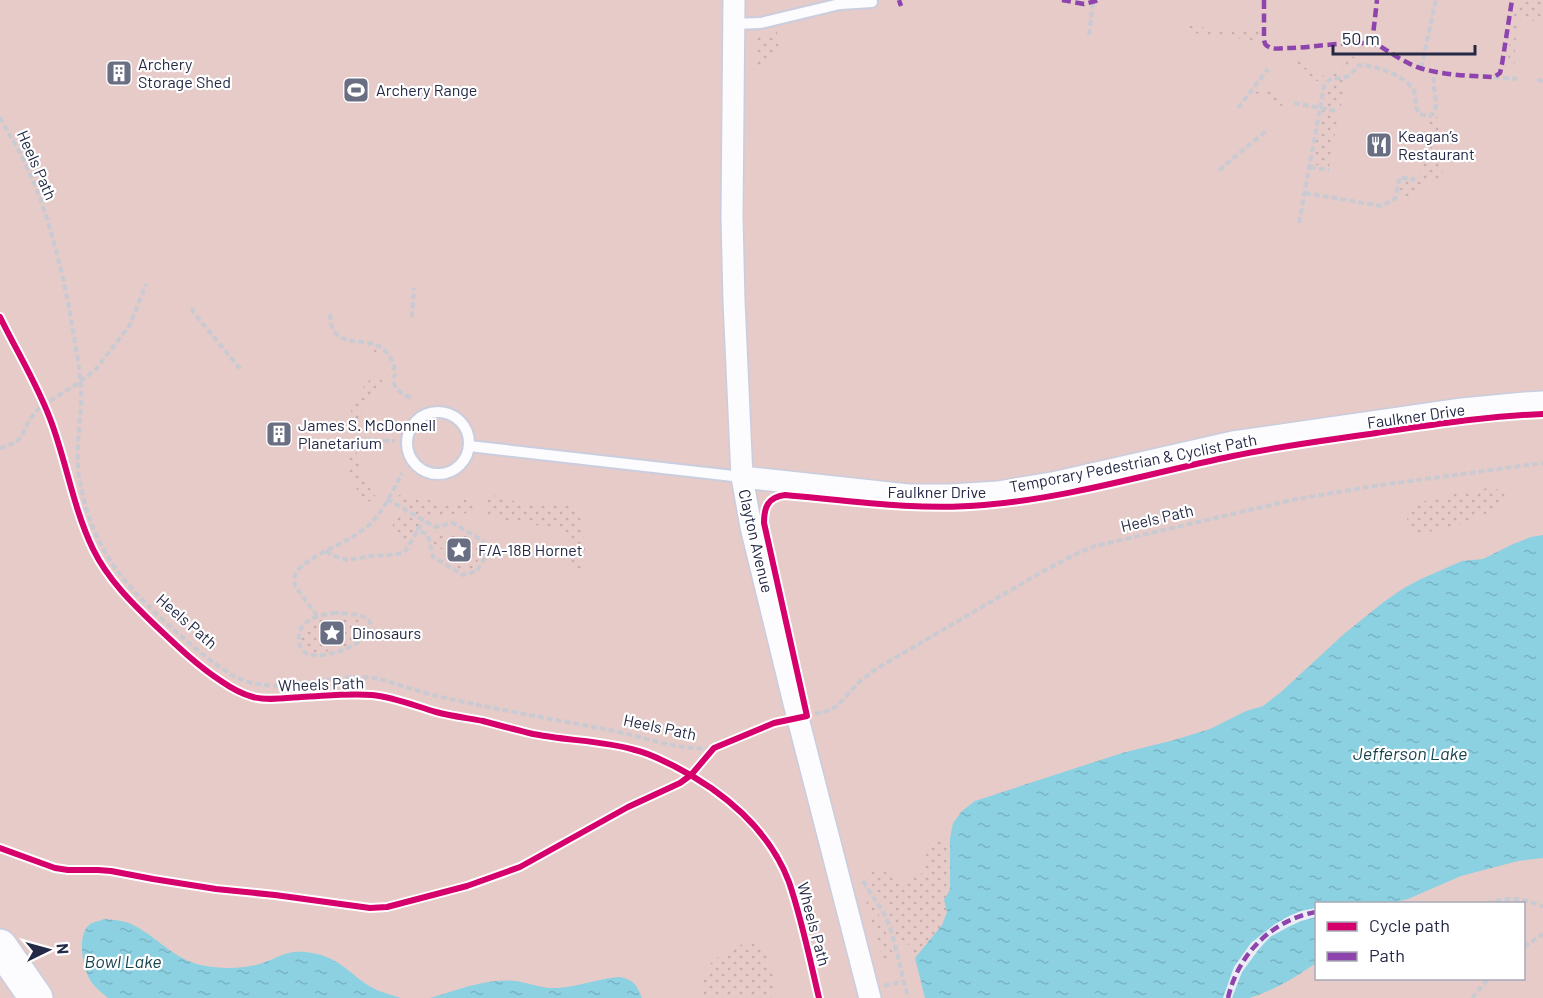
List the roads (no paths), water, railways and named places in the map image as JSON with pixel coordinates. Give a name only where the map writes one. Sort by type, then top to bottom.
[{"type":"highway","points":[[0,946],[36,998]]},
{"type":"street","name":"Clayton Avenue","points":[[734,0],[732,217],[742,477],[751,527],[792,696],[870,998]]},
{"type":"street","name":"Faulkner Drive","points":[[742,477],[908,495],[998,492],[1057,482],[1233,442],[1462,409],[1543,402]]},
{"type":"lane","points":[[733,24],[760,23],[840,4],[872,2]]},
{"type":"lane","points":[[438,412],[448,413],[457,418],[464,426],[470,446],[461,465],[442,474],[421,469],[413,461],[407,445],[411,429],[416,422],[422,416],[438,412]]},
{"type":"lane","name":"Faulkner Drive","points":[[470,446],[742,477]]},
{"type":"water","name":"Jefferson Lake","points":[[1543,535],[1543,858],[1518,861],[1461,876],[1408,899],[1395,902],[1315,902],[1315,964],[1267,992],[1249,998],[925,998],[915,958],[942,925],[947,912],[944,900],[950,890],[950,838],[953,823],[962,811],[975,801],[1122,753],[1210,729],[1246,711],[1263,706],[1345,633],[1404,588],[1462,561],[1483,559],[1531,537]]},
{"type":"water","name":"Bowl Lake","points":[[104,919],[131,924],[183,958],[208,966],[228,968],[249,966],[295,952],[322,955],[338,963],[371,987],[401,998],[108,998],[89,978],[82,950],[83,935],[86,929],[91,923]]},
{"type":"water","points":[[620,977],[634,984],[642,998],[430,998],[494,981],[516,981],[557,988]]},
{"type":"place","name":"Archery Storage Shed","points":[[119,73]]},
{"type":"place","name":"Archery Range","points":[[356,90]]},
{"type":"place","name":"Keagan’s Restaurant","points":[[1379,145]]},
{"type":"place","name":"James S. McDonnell Planetarium","points":[[279,434]]},
{"type":"place","name":"F/A-18B Hornet","points":[[459,550]]},
{"type":"place","name":"Dinosaurs","points":[[332,633]]}]
